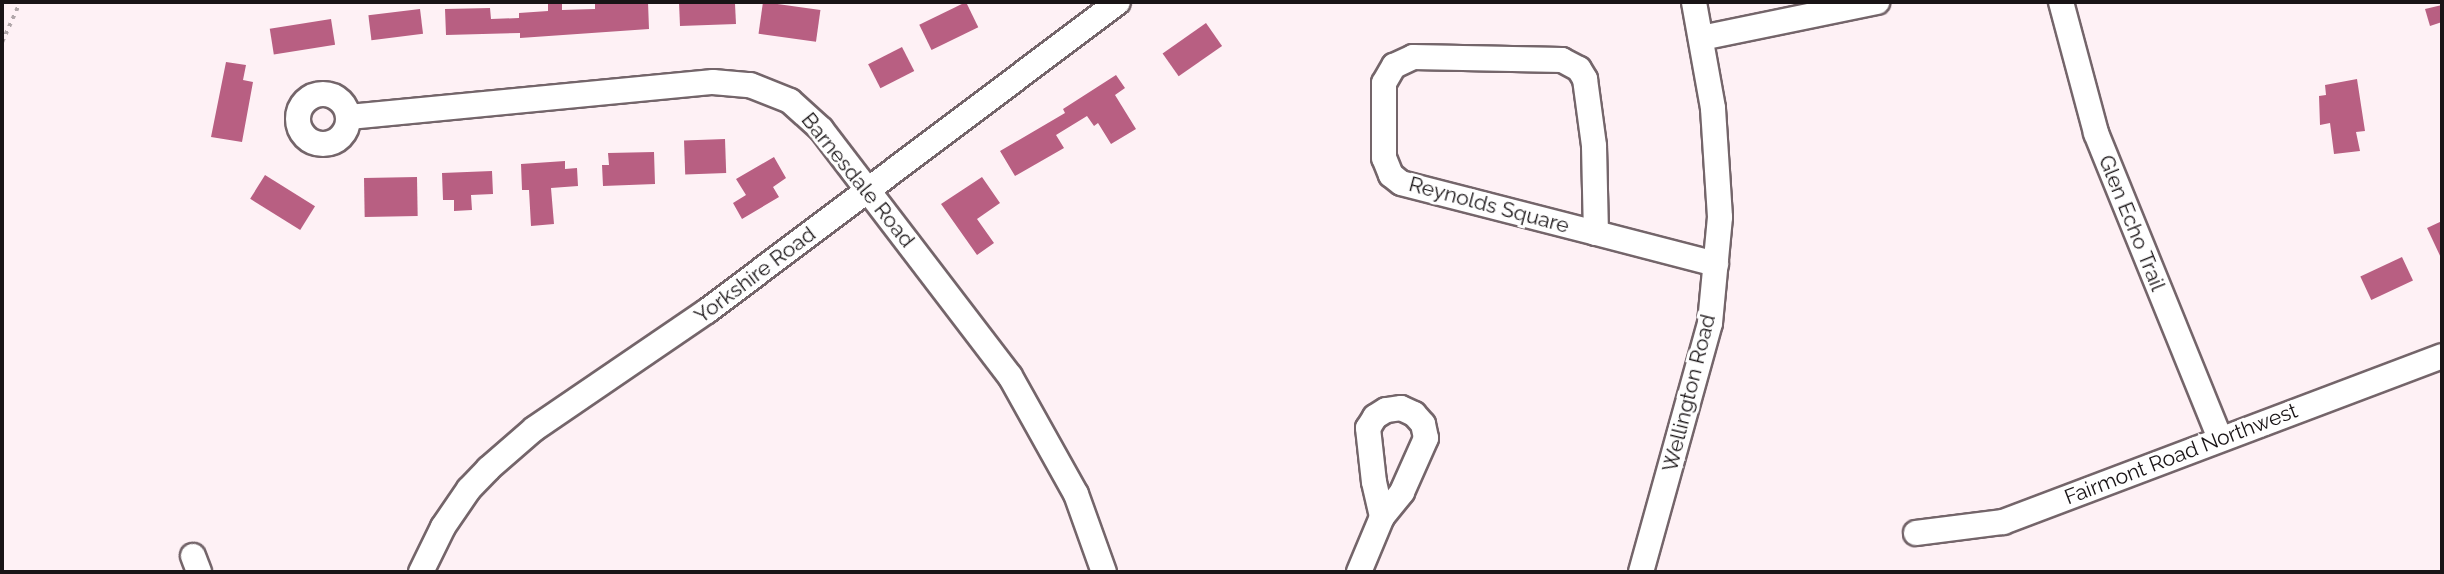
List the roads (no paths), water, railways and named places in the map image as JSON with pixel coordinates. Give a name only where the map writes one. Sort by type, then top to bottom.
[{"type":"street","name":"Yorkshire Road","points":[[421,572],[443,527],[469,489],[488,468],[534,429],[707,311],[1118,2]]},
{"type":"street","name":"Wellington Road","points":[[1641,572],[1710,323],[1716,264],[1720,217],[1713,108],[1694,2]]},
{"type":"street","points":[[1701,38],[1878,2]]},
{"type":"street","name":"Glen Echo Trail","points":[[2061,2],[2096,133],[2220,438]]},
{"type":"street","name":"Reynolds Square","points":[[1596,233],[1590,105],[1585,79],[1571,63],[1562,60],[1413,57],[1403,60],[1388,73],[1384,83],[1384,158],[1391,175],[1401,183],[1716,264]]},
{"type":"street","name":"Barnesdale Road","points":[[349,117],[731,82],[770,91],[805,112],[869,189],[1010,376],[1076,494],[1104,572]]},
{"type":"street","name":"Fairmont Road Northwest","points":[[1916,533],[2003,522],[2442,356]]},
{"type":"street","points":[[1359,572],[1382,517]]}]
